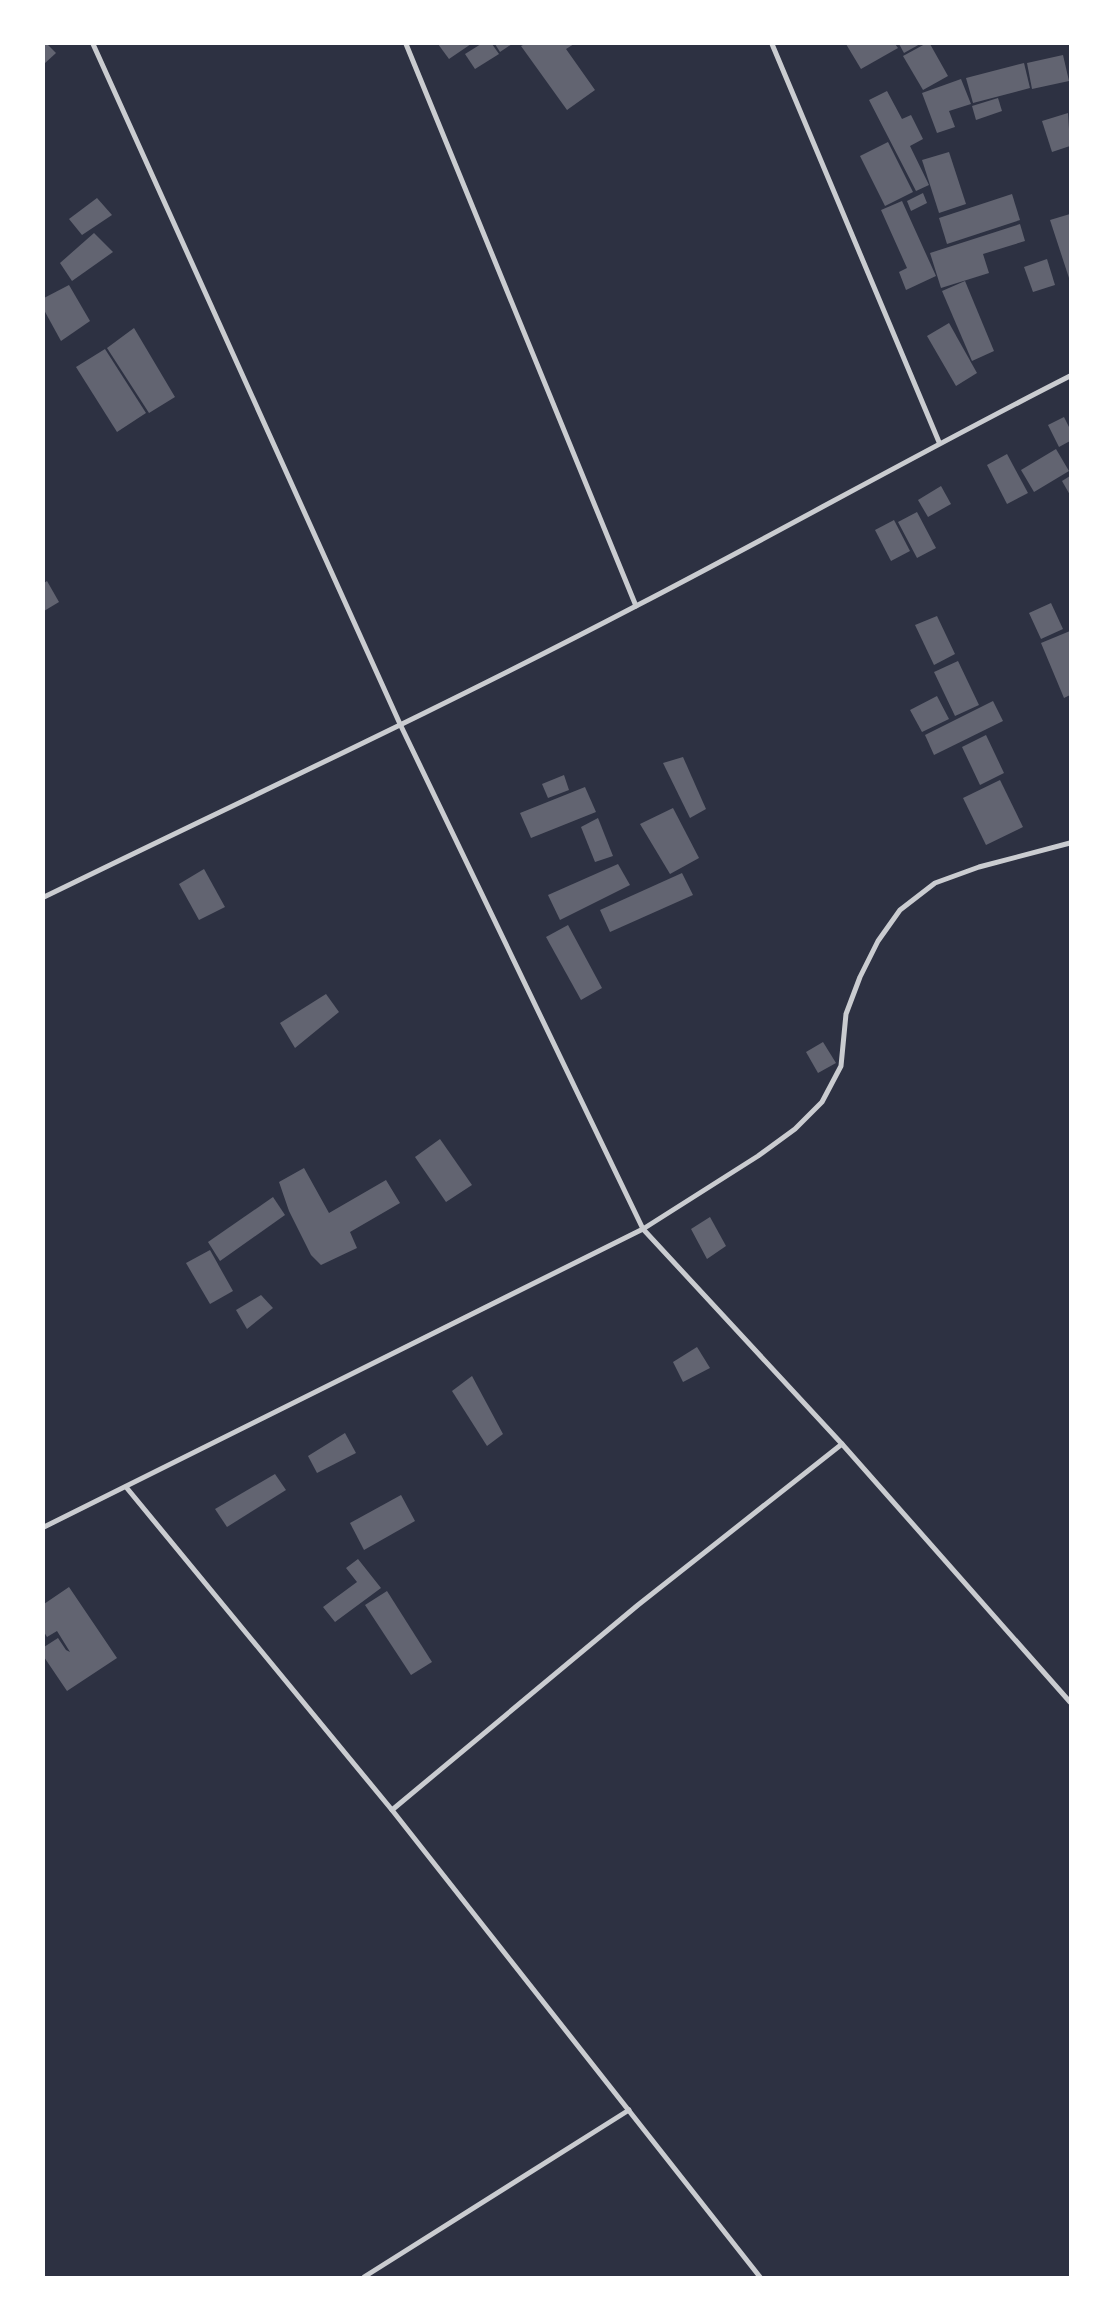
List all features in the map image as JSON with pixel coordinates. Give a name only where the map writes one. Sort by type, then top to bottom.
[{"type":"street","points":[[93,44],[400,724],[643,1229],[842,1444],[1070,1702]]},
{"type":"street","points":[[406,44],[636,606]]},
{"type":"street","points":[[772,44],[939,442]]},
{"type":"street","points":[[44,898],[636,606],[939,442],[1070,376]]},
{"type":"street","points":[[44,1527],[643,1229],[758,1156],[795,1129],[822,1102],[841,1066],[846,1014],[860,977],[878,941],[900,910],[935,883],[979,867],[1070,843]]},
{"type":"street","points":[[392,1810],[638,1605],[842,1444]]},
{"type":"street","points":[[126,1487],[392,1810],[760,2277]]},
{"type":"street","points":[[364,2277],[629,2110]]},
{"type":"building","points":[[44,44],[47,44],[56,53],[44,64]]},
{"type":"building","points":[[438,44],[471,44],[449,59]]},
{"type":"building","points":[[481,44],[492,44],[499,54],[475,69],[465,54]]},
{"type":"building","points":[[495,44],[512,44],[500,52]]},
{"type":"building","points":[[525,44],[574,44],[566,49],[595,90],[567,110],[521,46]]},
{"type":"building","points":[[846,44],[895,44],[898,48],[861,69]]},
{"type":"building","points":[[899,44],[920,44],[904,53]]},
{"type":"building","points":[[925,44],[930,44],[948,76],[923,90],[903,56]]},
{"type":"building","points":[[1063,55],[1069,81],[1032,89],[1027,63]]},
{"type":"building","points":[[1024,63],[1030,88],[973,103],[966,78]]},
{"type":"building","points":[[961,79],[971,104],[949,111],[955,127],[937,133],[922,93]]},
{"type":"building","points":[[887,91],[902,119],[911,115],[923,139],[910,146],[929,185],[916,191],[869,100]]},
{"type":"building","points":[[998,98],[1002,111],[976,120],[972,106]]},
{"type":"building","points":[[1068,113],[1070,146],[1052,152],[1042,121]]},
{"type":"building","points":[[888,142],[913,192],[885,206],[860,156]]},
{"type":"building","points":[[949,152],[966,204],[939,213],[922,160]]},
{"type":"building","points":[[923,193],[927,203],[911,211],[907,201]]},
{"type":"building","points":[[1012,194],[1020,220],[947,244],[939,218]]},
{"type":"building","points":[[97,198],[112,215],[82,235],[69,219]]},
{"type":"building","points":[[902,201],[936,276],[906,290],[899,272],[907,268],[881,210]]},
{"type":"building","points":[[1070,214],[1070,281],[1050,220]]},
{"type":"building","points":[[1020,224],[1025,241],[983,254],[989,273],[941,288],[930,253]]},
{"type":"building","points":[[94,233],[113,252],[72,281],[60,263]]},
{"type":"building","points":[[1047,259],[1055,285],[1033,292],[1024,267]]},
{"type":"building","points":[[965,281],[994,351],[972,361],[942,291]]},
{"type":"building","points":[[69,285],[90,321],[61,341],[44,310],[44,298]]},
{"type":"building","points":[[949,323],[977,373],[956,386],[927,336]]},
{"type":"building","points":[[134,328],[175,397],[149,413],[107,348]]},
{"type":"building","points":[[105,349],[146,413],[117,432],[76,367]]},
{"type":"building","points":[[1064,417],[1070,429],[1070,441],[1059,447],[1048,425]]},
{"type":"building","points":[[1056,449],[1069,471],[1034,492],[1021,470]]},
{"type":"building","points":[[1007,454],[1028,493],[1007,504],[987,465]]},
{"type":"building","points":[[1070,476],[1070,495],[1062,481]]},
{"type":"building","points":[[941,486],[951,504],[928,517],[918,500]]},
{"type":"building","points":[[917,512],[936,548],[917,558],[898,522]]},
{"type":"building","points":[[894,520],[910,551],[891,561],[875,530]]},
{"type":"building","points":[[47,581],[59,602],[44,611],[44,583]]},
{"type":"building","points":[[1051,603],[1063,629],[1041,639],[1029,613]]},
{"type":"building","points":[[937,616],[955,654],[934,665],[915,625]]},
{"type":"building","points":[[1070,631],[1070,695],[1064,698],[1041,643]]},
{"type":"building","points":[[958,661],[979,705],[955,716],[934,672]]},
{"type":"building","points":[[937,696],[949,719],[922,732],[910,710]]},
{"type":"building","points":[[993,701],[1003,721],[934,755],[925,735]]},
{"type":"building","points":[[986,735],[1004,773],[980,785],[962,747]]},
{"type":"building","points":[[683,757],[706,809],[690,818],[663,763]]},
{"type":"building","points":[[564,775],[569,790],[548,798],[542,784]]},
{"type":"building","points":[[1000,780],[1023,827],[986,845],[963,798]]},
{"type":"building","points":[[585,787],[596,812],[531,838],[520,813]]},
{"type":"building","points":[[673,808],[699,858],[670,874],[640,824]]},
{"type":"building","points":[[598,818],[613,856],[595,862],[581,827]]},
{"type":"building","points":[[618,864],[630,885],[560,920],[548,895]]},
{"type":"building","points":[[204,869],[225,907],[199,920],[179,884]]},
{"type":"building","points":[[682,873],[693,895],[610,932],[600,910]]},
{"type":"building","points":[[568,925],[602,988],[581,1000],[546,937]]},
{"type":"building","points":[[326,994],[339,1012],[295,1048],[280,1023]]},
{"type":"building","points":[[823,1042],[836,1063],[818,1073],[806,1052]]},
{"type":"building","points":[[440,1139],[472,1185],[446,1202],[415,1157]]},
{"type":"building","points":[[304,1168],[329,1213],[386,1180],[400,1203],[350,1232],[357,1248],[321,1265],[311,1255],[289,1211],[279,1182]]},
{"type":"building","points":[[273,1197],[285,1215],[220,1261],[208,1242]]},
{"type":"building","points":[[710,1217],[726,1246],[707,1259],[691,1229]]},
{"type":"building","points":[[210,1250],[233,1291],[210,1304],[186,1263]]},
{"type":"building","points":[[261,1295],[273,1308],[247,1329],[236,1310]]},
{"type":"building","points":[[697,1347],[710,1368],[683,1382],[673,1362]]},
{"type":"building","points":[[472,1376],[503,1434],[487,1446],[452,1391]]},
{"type":"building","points":[[345,1433],[356,1453],[317,1473],[308,1456]]},
{"type":"building","points":[[275,1474],[286,1490],[227,1527],[215,1509]]},
{"type":"building","points":[[401,1495],[415,1521],[364,1550],[350,1523]]},
{"type":"building","points":[[358,1559],[381,1588],[335,1622],[323,1607],[357,1582],[346,1568]]},
{"type":"building","points":[[69,1587],[117,1658],[67,1691],[44,1657],[44,1647],[58,1638],[66,1650],[70,1652],[57,1631],[47,1637],[44,1632],[44,1604]]},
{"type":"building","points":[[387,1591],[432,1662],[411,1675],[365,1605]]}]
